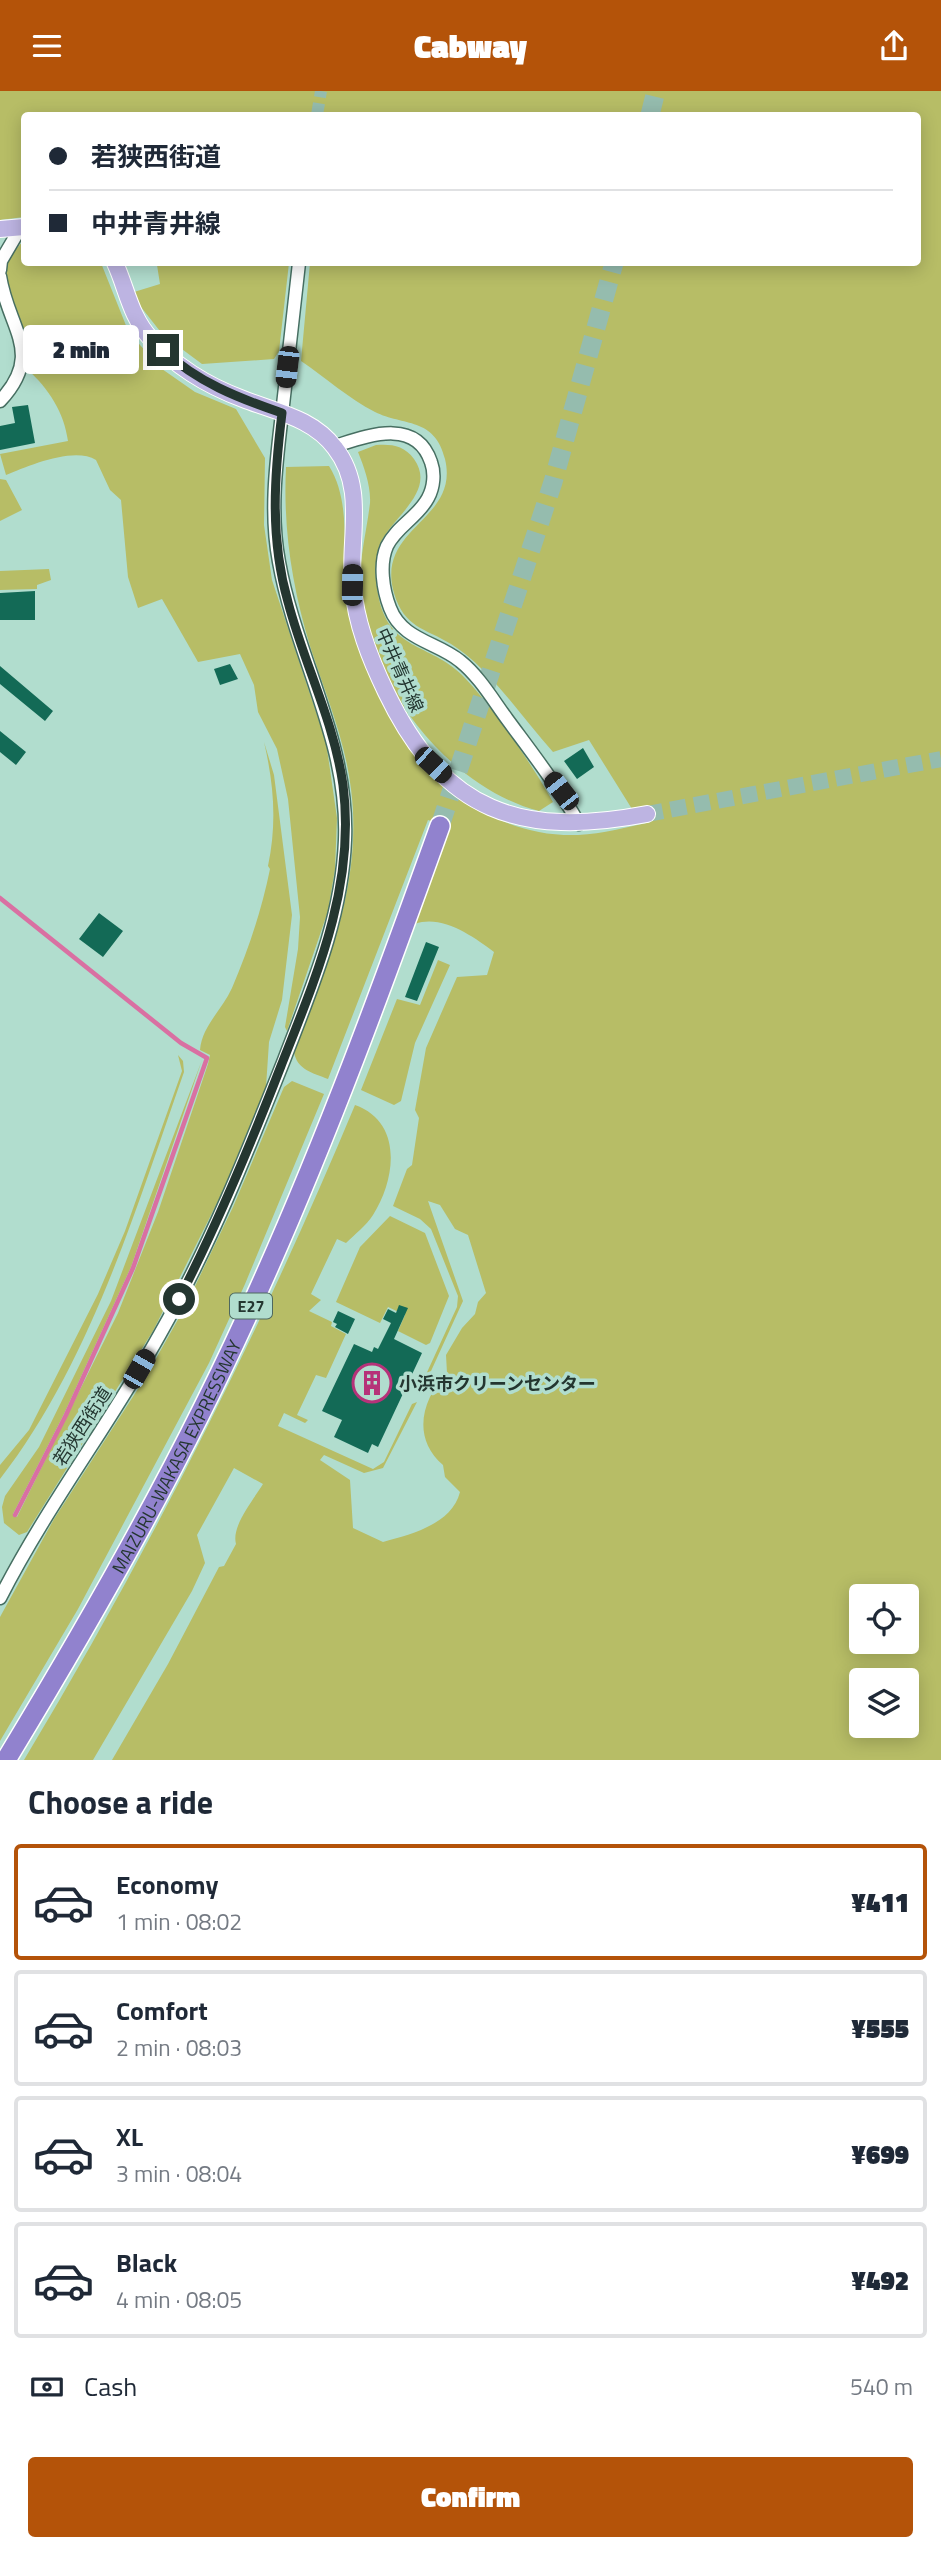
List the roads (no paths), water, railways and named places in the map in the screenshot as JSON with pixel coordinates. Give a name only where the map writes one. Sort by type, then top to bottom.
[{"type":"highway","name":"MAIZURU-WAKASA EXPRESSWAY","points":[[6,1760],[141,1527],[259,1290],[360,1047],[440,826]]},
{"type":"main road","points":[[0,229],[21,227]]},
{"type":"main road","name":"中井青井線","points":[[116,266],[125,294],[139,323],[178,364],[213,387],[282,413],[319,431],[335,446],[351,480],[355,504],[352,585],[356,612],[372,659],[407,731],[433,765],[452,783],[493,808],[534,822],[579,824],[647,814]]},
{"type":"street","points":[[0,270],[1,261],[21,230]]},
{"type":"street","name":"若狭西街道","points":[[0,1598],[46,1516],[146,1358],[200,1258],[263,1113],[319,969],[336,916],[345,838],[343,786],[334,740],[288,602],[276,545],[275,488],[299,266]]},
{"type":"street","points":[[0,276],[23,352],[22,372],[0,401]]},
{"type":"street","points":[[335,446],[367,436],[401,433],[414,438],[424,448],[433,468],[430,495],[421,510],[394,536],[383,560],[385,594],[390,610],[401,626],[414,637],[444,650],[467,667],[561,791],[579,824]]},
{"type":"waterway","points":[[0,898],[181,1043],[207,1058],[133,1268],[66,1415],[15,1515]]},
{"type":"tunnel","points":[[318,112],[321,91]]},
{"type":"tunnel","points":[[651,112],[656,91]]},
{"type":"tunnel","points":[[440,826],[553,482],[613,266]]},
{"type":"tunnel","points":[[647,814],[941,759]]},
{"type":"place","name":"小浜市クリーンセンター","points":[[372,1383]]}]
